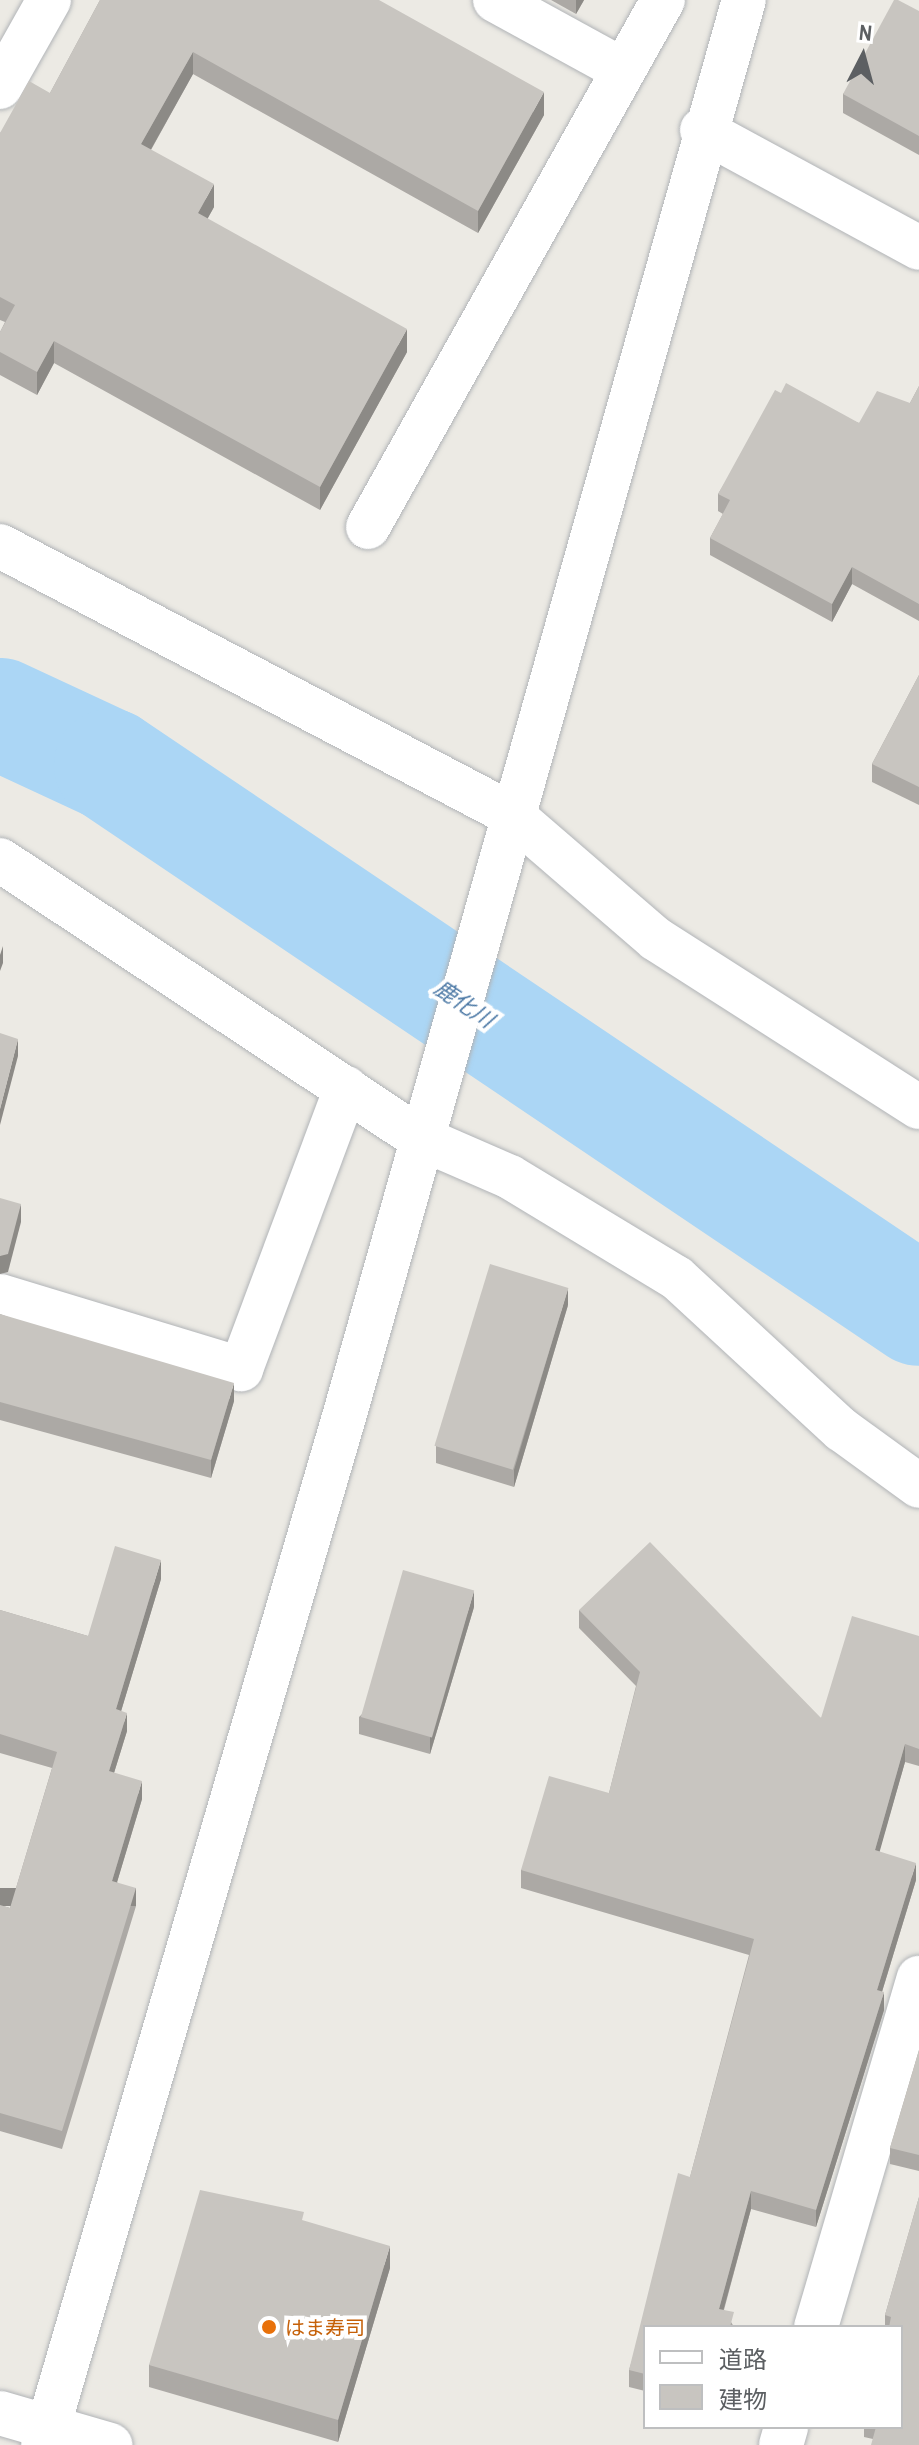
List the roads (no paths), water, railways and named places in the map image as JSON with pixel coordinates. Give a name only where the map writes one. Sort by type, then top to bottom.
[{"type":"street","points":[[0,87],[49,0]]},
{"type":"street","points":[[495,0],[623,70]]},
{"type":"street","points":[[368,527],[663,0]]},
{"type":"street","points":[[45,2436],[344,1417],[422,1127],[702,130],[744,0]]},
{"type":"street","points":[[702,130],[919,248]]},
{"type":"street","points":[[0,546],[511,814],[656,939],[919,1107]]},
{"type":"street","points":[[0,860],[346,1088],[510,1177],[677,1278],[842,1430],[919,1486]]},
{"type":"street","points":[[0,1296],[241,1369],[346,1088]]},
{"type":"street","points":[[817,2325],[919,1978]]},
{"type":"street","points":[[0,2413],[45,2436],[110,2445]]},
{"type":"waterway","name":"鹿化川","points":[[0,714],[110,765],[919,1310]]},
{"type":"place","name":"はま寿司","points":[[269,2327]]}]
